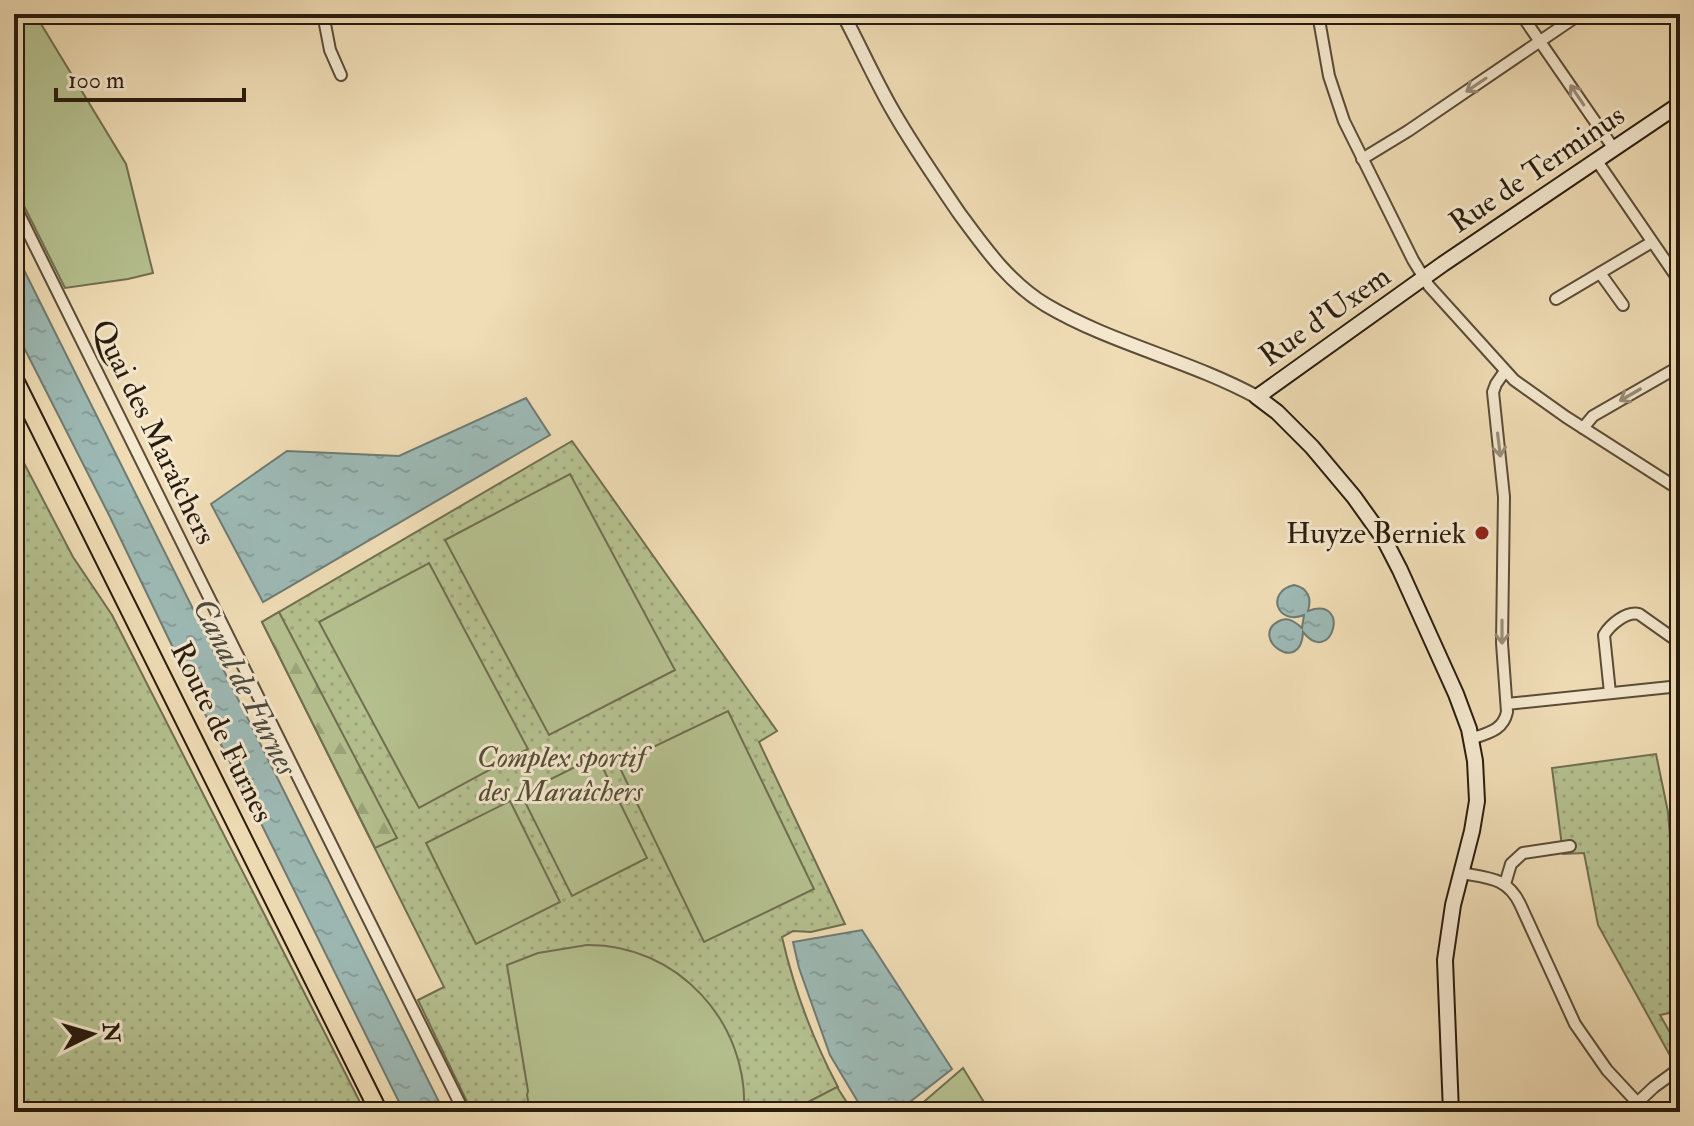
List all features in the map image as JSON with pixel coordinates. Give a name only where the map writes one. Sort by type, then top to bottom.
[{"type":"main road","name":"Rue de Terminus","points":[[1424,278],[1680,104]]},
{"type":"main road","name":"Rue d'Uxem","points":[[1257,397],[1424,278]]},
{"type":"main road","name":"Route de Furnes","points":[[14,378],[379,1112]]},
{"type":"main road","points":[[1257,397],[1312,447],[1384,539],[1466,719],[1476,769],[1477,793],[1474,822],[1449,925],[1445,960],[1451,1112]]},
{"type":"street","points":[[323,14],[330,50],[341,75]]},
{"type":"street","points":[[843,14],[892,109],[927,166],[989,253],[1024,290],[1069,318],[1205,372],[1257,397]]},
{"type":"street","points":[[1318,14],[1325,59],[1344,121],[1424,278],[1505,371],[1525,388],[1680,490]]},
{"type":"street","points":[[1521,14],[1614,149]]},
{"type":"street","points":[[1362,159],[1580,14]]},
{"type":"street","points":[[1597,161],[1680,282]]},
{"type":"street","name":"Quai des Maraîchers","points":[[14,204],[464,1112]]},
{"type":"street","points":[[1556,299],[1652,242]]},
{"type":"street","points":[[1600,273],[1623,305]]},
{"type":"street","points":[[1583,428],[1593,416],[1680,366]]},
{"type":"street","points":[[1471,739],[1500,727],[1505,719],[1507,704],[1502,635],[1504,497],[1493,392],[1505,371]]},
{"type":"street","points":[[1610,693],[1604,635],[1628,614],[1639,614],[1680,643]]},
{"type":"street","points":[[1507,704],[1680,686]]},
{"type":"street","points":[[1505,884],[1511,864],[1523,853],[1570,846]]},
{"type":"street","points":[[1461,873],[1505,884],[1517,898],[1575,1024],[1607,1070],[1646,1112]]},
{"type":"street","points":[[1637,1103],[1680,1068]]},
{"type":"green space","points":[[14,14],[35,14],[126,164],[153,273],[65,288],[14,186]]},
{"type":"green space","name":"Complex sportif des Maraîchers","points":[[572,441],[777,731],[759,742],[845,924],[811,932],[793,931],[782,937],[805,1014],[838,1087],[789,1112],[472,1112],[418,1000],[444,987],[262,622]]},
{"type":"green space","points":[[14,444],[73,557],[112,615],[365,1112],[14,1112]]},
{"type":"green space","points":[[570,474],[675,670],[549,735],[445,540]]},
{"type":"green space","points":[[429,563],[528,749],[419,808],[319,622]]},
{"type":"green space","points":[[279,612],[397,838],[375,848],[262,622]]},
{"type":"green space","points":[[728,711],[814,889],[704,942],[618,764]]},
{"type":"green space","points":[[1656,754],[1668,812],[1680,958],[1680,1011],[1660,1015],[1680,1050],[1680,1056],[1673,1061],[1598,925],[1584,853],[1563,854],[1552,768]]},
{"type":"green space","points":[[597,756],[647,858],[572,896],[521,794]]},
{"type":"green space","points":[[510,801],[560,902],[476,944],[426,843]]},
{"type":"green space","points":[[587,945],[620,948],[650,958],[678,974],[701,994],[720,1019],[734,1048],[742,1079],[744,1112],[530,1112],[507,965],[538,953]]},
{"type":"green space","points":[[963,1068],[990,1112],[912,1112]]},
{"type":"green space","points":[[837,1087],[853,1112],[789,1112]]},
{"type":"water","points":[[14,250],[444,1112],[404,1112],[203,710],[14,328]]},
{"type":"water","points":[[526,398],[550,435],[263,602],[211,504],[287,451],[399,456]]},
{"type":"water","points":[[1294,585],[1308,594],[1308,611],[1322,609],[1330,613],[1333,629],[1322,642],[1313,641],[1303,632],[1300,645],[1294,652],[1286,653],[1272,643],[1269,636],[1271,628],[1286,619],[1302,628],[1304,615],[1287,616],[1278,607],[1280,594]]},
{"type":"water","points":[[862,930],[952,1069],[897,1112],[864,1112],[830,1055],[793,942]]},
{"type":"place","name":"Huyze Berniek","points":[[1482,533]]},
{"type":"water label","name":"Canal de Furnes","points":[[245,687]]}]
